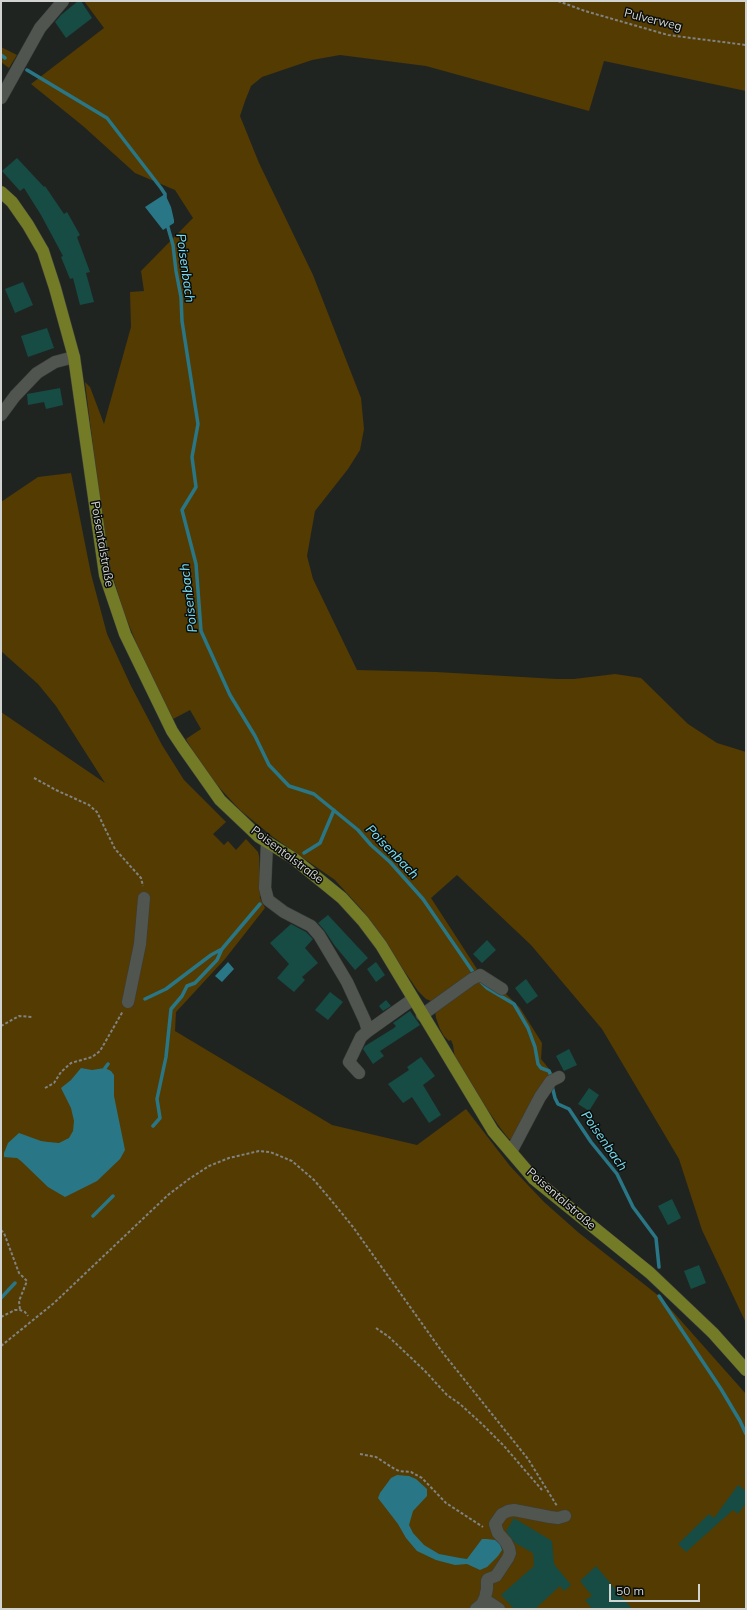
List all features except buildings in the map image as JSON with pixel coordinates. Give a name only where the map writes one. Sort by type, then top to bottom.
[{"type":"main road","name":"Poisentalstraße","points":[[1,192],[12,202],[43,251],[55,288],[74,357],[105,575],[125,634],[172,730],[202,777],[220,800],[259,837],[292,858],[342,898],[362,921],[381,945],[493,1131],[534,1179],[650,1273],[713,1333],[746,1370]]},
{"type":"street","points":[[1,98],[40,28],[63,1]]},
{"type":"street","points":[[1,415],[15,396],[37,373],[55,362],[74,357]]},
{"type":"street","points":[[267,843],[265,888],[268,900],[284,912],[311,926],[319,936],[347,982],[368,1031]]},
{"type":"street","points":[[128,1002],[140,944],[144,898]]},
{"type":"street","points":[[422,1014],[480,975],[502,989]]},
{"type":"street","points":[[359,1073],[349,1062],[361,1037],[413,999]]},
{"type":"street","points":[[511,1152],[540,1096],[555,1079]]},
{"type":"street","points":[[497,1607],[487,1588],[486,1581],[496,1576],[503,1568],[510,1553],[506,1542],[498,1533],[495,1524],[497,1519],[502,1514],[514,1510],[550,1518],[565,1516]]},
{"type":"street","points":[[479,1606],[487,1588]]},
{"type":"street","points":[[479,1606],[490,1603],[497,1607]]},
{"type":"path","name":"Pulverweg","points":[[558,1],[585,11],[668,35],[746,45]]},
{"type":"path","points":[[34,778],[56,790],[89,804],[97,812],[115,849],[141,878],[144,898]]},
{"type":"path","points":[[45,1088],[54,1083],[61,1072],[71,1063],[92,1057],[100,1051],[128,1002]]},
{"type":"path","points":[[1,1026],[19,1016],[32,1018]]},
{"type":"path","points":[[1,1346],[54,1304],[168,1195],[189,1179],[209,1166],[229,1158],[259,1151],[270,1152],[292,1161],[314,1180],[353,1227],[438,1346],[528,1459],[554,1502],[565,1516]]},
{"type":"path","points":[[1,1230],[4,1233],[20,1273],[27,1281],[19,1301],[20,1310]]},
{"type":"path","points":[[1,1317],[15,1310],[25,1312],[28,1316]]},
{"type":"path","points":[[376,1328],[389,1337],[447,1395],[460,1404],[483,1425],[504,1446],[542,1490]]},
{"type":"path","points":[[360,1454],[376,1457],[393,1468],[411,1472],[422,1478],[446,1503],[486,1529]]},
{"type":"shaded area","points":[[84,1],[746,1],[746,91],[604,61],[589,111],[426,66],[340,55],[312,60],[262,77],[251,86],[240,116],[259,163],[313,275],[361,398],[364,429],[360,450],[348,469],[315,511],[307,556],[313,579],[357,670],[436,672],[556,679],[574,679],[615,674],[641,678],[688,724],[717,743],[746,752],[746,1323],[702,1230],[679,1159],[602,1029],[531,945],[457,875],[431,898],[477,969],[431,1001],[426,999],[418,991],[363,911],[335,880],[273,837],[240,810],[215,783],[186,739],[201,729],[190,710],[173,719],[163,700],[140,652],[124,613],[111,571],[103,527],[85,382],[90,387],[104,424],[131,327],[130,292],[144,291],[141,271],[193,218],[175,190],[135,173],[83,126],[31,84],[104,28]]},
{"type":"shaded area","points":[[1,47],[17,55],[9,68],[1,62]]},
{"type":"shaded area","points":[[71,473],[91,574],[107,634],[131,686],[162,745],[184,780],[226,822],[213,834],[224,845],[228,841],[236,850],[246,839],[258,852],[259,856],[260,898],[265,908],[225,959],[176,1012],[175,1031],[332,1125],[417,1145],[466,1109],[510,1166],[544,1202],[579,1233],[659,1296],[746,1394],[746,1609],[1,1609],[1,712],[105,783],[56,706],[38,684],[1,651],[1,502],[38,477]]},
{"type":"shaded area","points":[[483,979],[503,991],[520,1008],[542,1043],[541,1059],[554,1075],[513,1139],[509,1139],[487,1109],[455,1058],[451,1040],[449,1041],[444,1036],[436,1018],[435,1010]]},
{"type":"water","points":[[165,194],[171,207],[174,223],[163,230],[145,207]]},
{"type":"water","points":[[228,962],[234,969],[222,982],[215,976]]},
{"type":"water","points":[[81,1068],[92,1070],[105,1068],[111,1071],[114,1075],[114,1096],[125,1150],[120,1159],[97,1181],[65,1197],[48,1187],[17,1158],[4,1157],[4,1153],[8,1143],[19,1133],[48,1142],[59,1143],[69,1138],[73,1131],[74,1121],[71,1108],[61,1088],[71,1080]]},
{"type":"water","points":[[397,1475],[409,1476],[416,1479],[427,1489],[427,1496],[413,1511],[409,1525],[413,1533],[424,1545],[439,1554],[467,1559],[482,1539],[495,1540],[500,1544],[502,1550],[498,1556],[487,1567],[480,1570],[467,1564],[455,1565],[436,1560],[417,1551],[378,1498],[391,1478]]},
{"type":"waterway","name":"Poisenbach","points":[[1,55],[5,58]]},
{"type":"waterway","name":"Poisenbach","points":[[27,70],[107,118],[161,188],[165,194],[165,197]]},
{"type":"waterway","name":"Poisenbach","points":[[167,224],[173,245],[181,297],[182,321],[198,424],[192,457],[196,487],[182,510],[196,564],[201,631],[230,695],[255,736],[269,765],[289,786],[314,794],[358,830],[371,845],[390,862],[423,899],[473,972]]},
{"type":"waterway","points":[[304,853],[320,843],[334,810]]},
{"type":"waterway","points":[[145,999],[166,989],[211,955],[222,949],[260,904]]},
{"type":"waterway","points":[[153,1126],[160,1118],[157,1099],[166,1057],[171,1009],[182,996],[187,986],[195,983],[217,960],[222,949]]},
{"type":"waterway","name":"Poisenbach","points":[[480,981],[487,988],[514,1004],[528,1028],[535,1047],[538,1064],[541,1068],[549,1071],[552,1078]]},
{"type":"waterway","points":[[105,1068],[108,1064]]},
{"type":"waterway","name":"Poisenbach","points":[[552,1086],[558,1104],[569,1109],[591,1142],[617,1174],[633,1207],[656,1238],[659,1267]]},
{"type":"waterway","points":[[93,1216],[113,1196]]},
{"type":"waterway","points":[[1,1298],[15,1283]]},
{"type":"waterway","name":"Poisenbach","points":[[659,1296],[721,1389],[746,1434]]}]
